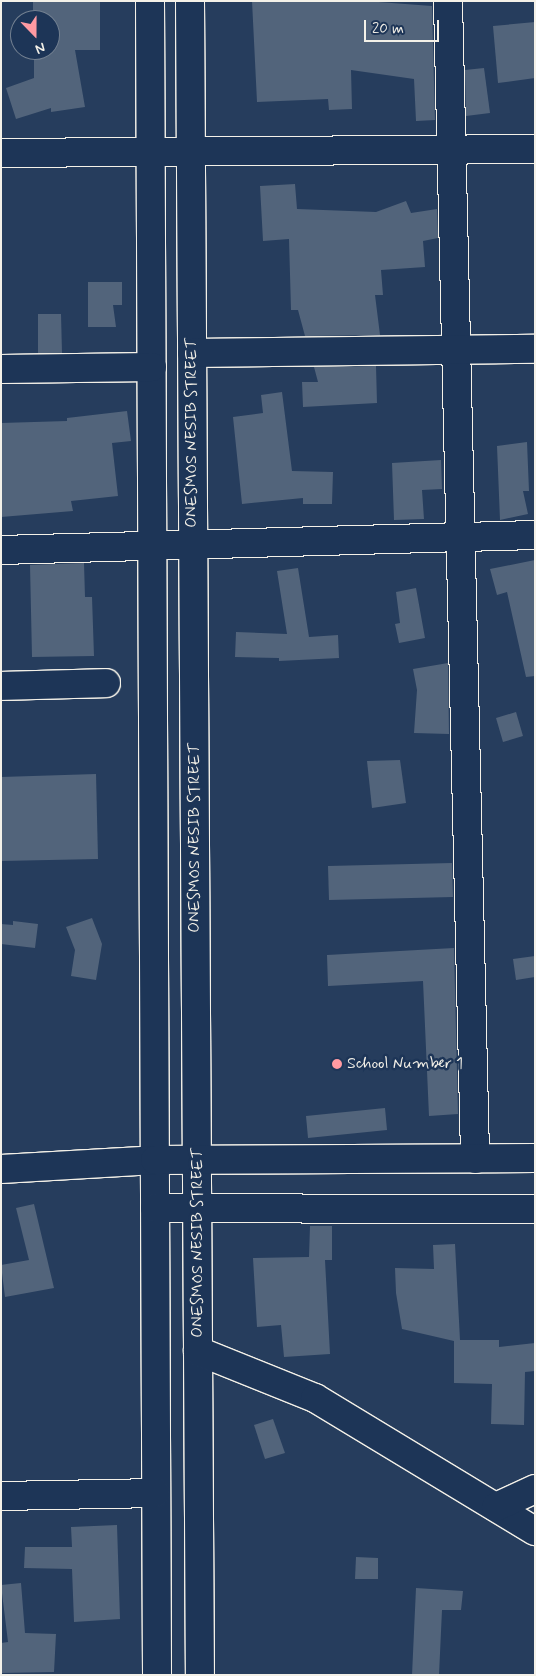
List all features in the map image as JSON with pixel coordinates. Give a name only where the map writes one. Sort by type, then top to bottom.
[{"type":"street","points":[[150,1],[157,1675]]},
{"type":"street","name":"ONESMOS NESIB STREET","points":[[190,1],[200,1675]]},
{"type":"street","points":[[448,1],[476,1159]]},
{"type":"street","points":[[1,153],[535,150]]},
{"type":"street","points":[[192,354],[535,349]]},
{"type":"street","points":[[1,369],[152,367]]},
{"type":"street","points":[[1,550],[535,535]]},
{"type":"street","points":[[1,686],[106,683]]},
{"type":"street","points":[[1,1169],[155,1160],[535,1158]]},
{"type":"street","points":[[155,1208],[535,1209]]},
{"type":"street","points":[[198,1351],[315,1398],[535,1531]]},
{"type":"street","points":[[496,1507],[535,1489]]},
{"type":"street","points":[[1,1496],[156,1493]]},
{"type":"building","points":[[33,1],[100,1],[100,50],[75,50],[85,107],[51,112],[51,108],[16,119],[6,88],[34,78],[34,60],[60,60],[60,10],[33,10]]},
{"type":"building","points":[[252,1],[365,1],[432,6],[435,120],[416,121],[414,79],[351,70],[352,109],[329,110],[328,99],[257,102]]},
{"type":"building","points":[[535,22],[535,78],[498,83],[493,26]]},
{"type":"building","points":[[484,68],[490,113],[466,116],[465,70]]},
{"type":"building","points":[[295,184],[297,209],[376,212],[406,201],[411,213],[437,209],[438,238],[423,241],[425,267],[381,270],[383,295],[375,295],[380,335],[305,336],[298,310],[291,310],[289,239],[263,241],[260,186]]},
{"type":"building","points":[[88,282],[122,282],[122,305],[113,305],[116,327],[88,327]]},
{"type":"building","points":[[38,314],[61,314],[62,353],[38,353]]},
{"type":"building","points":[[376,366],[377,403],[303,407],[302,382],[318,382],[314,367]]},
{"type":"building","points":[[282,392],[292,471],[333,472],[332,504],[303,504],[303,498],[242,504],[233,417],[263,413],[261,395]]},
{"type":"building","points":[[127,411],[131,441],[112,443],[118,496],[71,501],[73,511],[1,517],[1,423],[67,421],[67,418]]},
{"type":"building","points":[[527,442],[529,491],[523,491],[528,514],[500,520],[497,446]]},
{"type":"building","points":[[441,460],[442,489],[422,490],[424,519],[394,520],[392,463]]},
{"type":"building","points":[[535,560],[535,676],[526,677],[507,592],[497,595],[490,569]]},
{"type":"building","points":[[84,563],[85,597],[92,597],[94,656],[32,657],[30,565]]},
{"type":"building","points":[[298,568],[309,637],[338,635],[339,658],[279,661],[279,658],[235,657],[236,632],[287,634],[277,571]]},
{"type":"building","points":[[416,588],[425,638],[399,643],[395,624],[400,623],[396,592]]},
{"type":"building","points":[[448,663],[449,734],[414,733],[417,690],[413,669]]},
{"type":"building","points":[[516,712],[523,736],[503,742],[496,718]]},
{"type":"building","points":[[400,760],[406,803],[372,808],[367,761]]},
{"type":"building","points":[[96,774],[98,859],[1,861],[1,777]]},
{"type":"building","points":[[452,863],[453,897],[329,900],[328,866]]},
{"type":"building","points":[[92,918],[102,944],[96,980],[71,976],[75,950],[66,927]]},
{"type":"building","points":[[13,921],[38,924],[35,948],[1,944],[1,924],[13,925]]},
{"type":"building","points":[[454,948],[458,1114],[429,1116],[423,981],[328,986],[327,955]]},
{"type":"building","points":[[535,956],[535,977],[516,980],[513,959]]},
{"type":"building","points":[[385,1108],[387,1130],[308,1138],[306,1116]]},
{"type":"building","points":[[34,1204],[54,1288],[5,1297],[1,1265],[29,1260],[16,1208]]},
{"type":"building","points":[[310,1226],[332,1226],[332,1260],[325,1260],[330,1354],[284,1357],[281,1325],[257,1327],[253,1258],[309,1257]]},
{"type":"building","points":[[455,1244],[460,1340],[499,1340],[499,1347],[535,1343],[535,1371],[525,1372],[524,1425],[491,1424],[492,1384],[454,1383],[454,1341],[402,1329],[396,1293],[395,1268],[434,1269],[433,1245]]},
{"type":"building","points":[[273,1419],[285,1453],[265,1459],[254,1425]]},
{"type":"building","points":[[117,1525],[120,1619],[74,1622],[72,1569],[24,1568],[25,1547],[72,1547],[71,1527]]},
{"type":"building","points":[[356,1557],[378,1558],[378,1579],[355,1579]]},
{"type":"building","points":[[21,1583],[25,1633],[56,1634],[54,1672],[1,1673],[1,1643],[8,1642],[1,1585]]},
{"type":"building","points":[[416,1588],[463,1591],[461,1610],[442,1610],[439,1675],[412,1675]]},
{"type":"place","name":"School Number 1","points":[[337,1064]]}]
